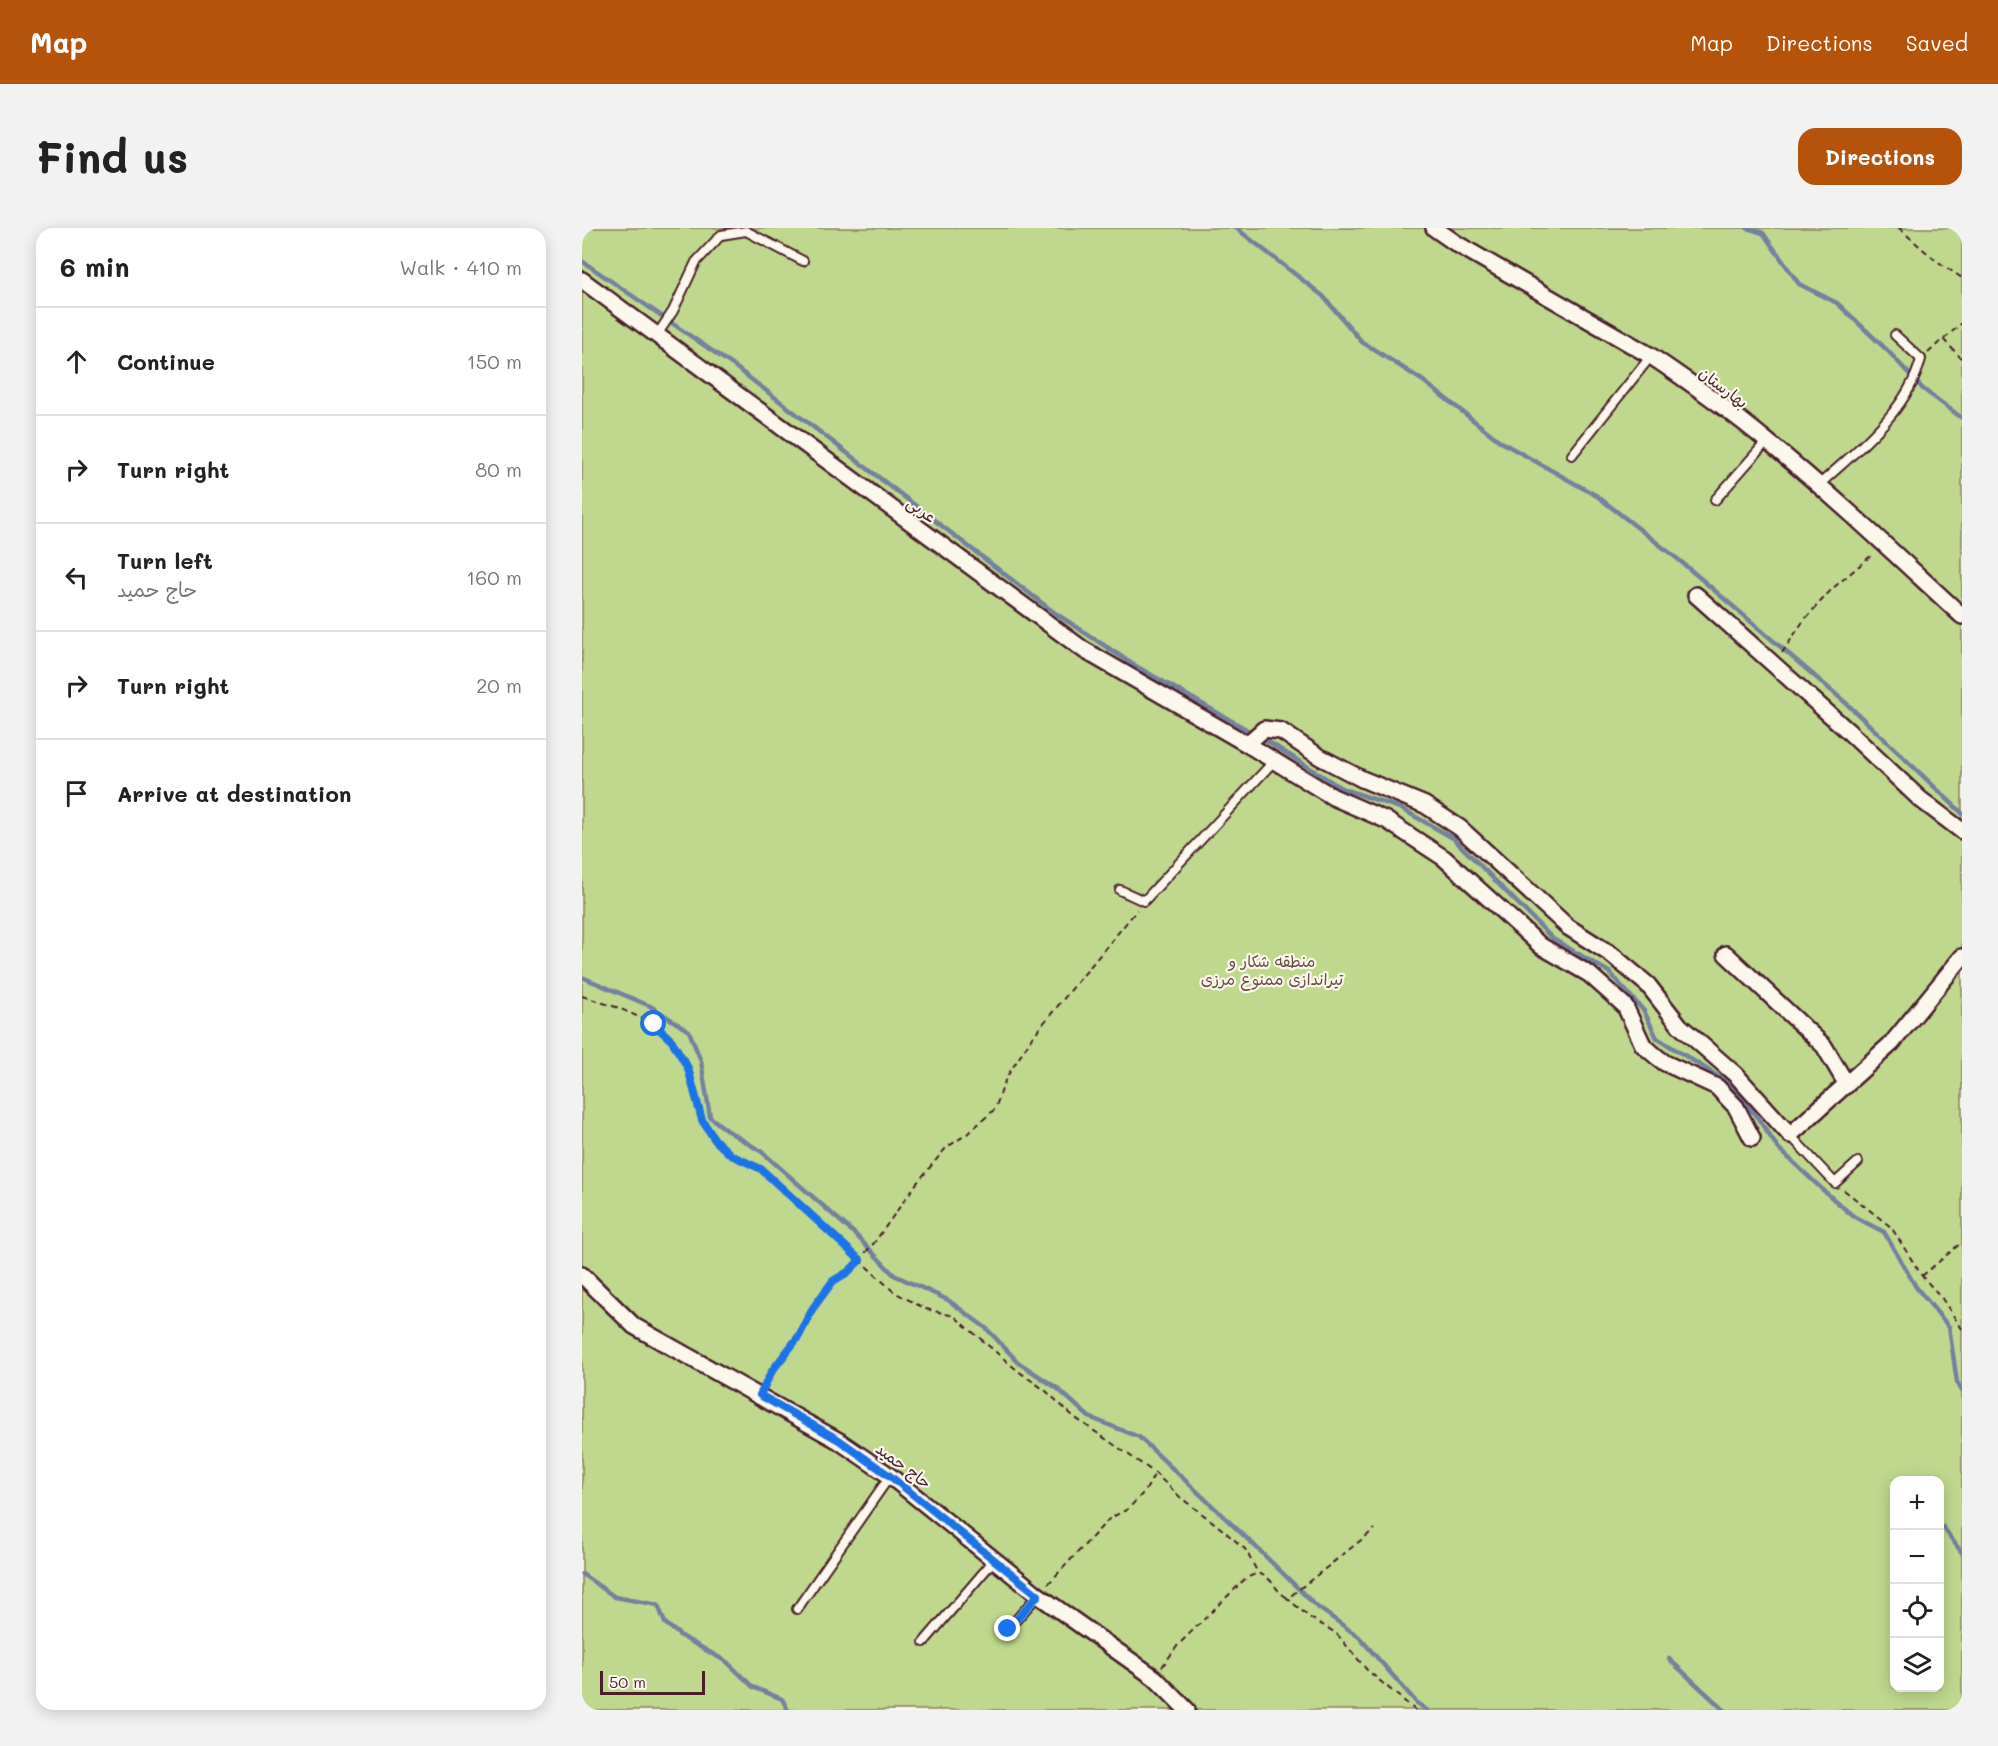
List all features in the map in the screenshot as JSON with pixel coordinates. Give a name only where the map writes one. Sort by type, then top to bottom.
[{"type":"street","name":"بهارستان","points":[[1434,228],[1457,244],[1651,356],[1767,441],[1819,485],[1962,616]]},
{"type":"street","name":"عربی","points":[[582,280],[659,332],[1084,650],[1254,737]]},
{"type":"street","points":[[1696,595],[1848,731],[1920,800],[1962,831]]},
{"type":"street","points":[[1752,1138],[1736,1107],[1717,1087],[1665,1063],[1643,1045],[1625,1006],[1589,974],[1541,946],[1444,858],[1386,820],[1333,797],[1274,761],[1254,737],[1281,731],[1320,757],[1362,779],[1425,805],[1460,828],[1568,927],[1612,954],[1648,985],[1680,1026],[1736,1075],[1790,1136],[1892,1043],[1962,957]]},
{"type":"street","points":[[1726,954],[1824,1046],[1847,1085]]},
{"type":"street","name":"حاج حمید","points":[[582,1275],[634,1326],[839,1440],[890,1476],[1038,1595],[1155,1678],[1187,1710]]},
{"type":"lane","points":[[659,332],[674,311],[696,262],[721,235],[746,231],[803,261]]},
{"type":"lane","points":[[1819,485],[1893,412],[1917,375],[1921,359],[1895,334]]},
{"type":"lane","points":[[1572,455],[1651,356]]},
{"type":"lane","points":[[1715,500],[1767,441]]},
{"type":"lane","points":[[1120,890],[1144,901],[1274,761]]},
{"type":"lane","points":[[1790,1136],[1835,1183],[1858,1162]]},
{"type":"lane","points":[[797,1609],[890,1476]]},
{"type":"lane","points":[[924,1642],[995,1559]]},
{"type":"lane","points":[[1008,1629],[1038,1595]]},
{"type":"path","points":[[1899,228],[1934,259],[1962,278]]},
{"type":"path","points":[[1921,359],[1962,322]]},
{"type":"path","points":[[1943,339],[1962,359]]},
{"type":"path","points":[[1779,656],[1804,620],[1832,589],[1884,545]]},
{"type":"path","points":[[760,1395],[772,1371],[799,1336],[813,1308],[833,1281],[848,1272],[860,1260],[916,1184],[946,1148],[967,1134],[995,1109],[1006,1078],[1034,1036],[1144,901]]},
{"type":"path","points":[[582,996],[619,1008],[654,1024],[672,1041],[688,1068],[702,1120],[715,1140],[731,1155],[761,1169],[894,1293],[926,1309],[954,1316],[1018,1371],[1046,1391],[1074,1417],[1155,1473],[1181,1498],[1245,1549],[1258,1573]]},
{"type":"path","points":[[1835,1183],[1891,1227],[1922,1276],[1941,1297],[1962,1329]]},
{"type":"path","points":[[1922,1276],[1962,1242]]},
{"type":"path","points":[[1038,1595],[1110,1518],[1128,1509],[1146,1490],[1155,1473]]},
{"type":"path","points":[[1286,1597],[1292,1595],[1375,1529]]},
{"type":"path","points":[[1155,1678],[1178,1645],[1246,1578],[1258,1573],[1268,1576],[1281,1594],[1309,1617],[1336,1633],[1367,1670],[1415,1710]]},
{"type":"green space","name":"منطقه شکار و تیراندازی ممنوع مرزی","points":[[582,228],[1962,228],[1962,1710],[582,1710]]},
{"type":"waterway","points":[[1236,228],[1323,296],[1362,342],[1422,380],[1501,442],[1597,496],[1679,560],[1846,703],[1962,813]]},
{"type":"waterway","points":[[1747,228],[1763,233],[1799,284],[1837,303],[1888,351],[1923,389],[1962,418]]},
{"type":"waterway","points":[[582,261],[734,366],[1055,613],[1134,665],[1272,744],[1341,788],[1400,808],[1453,838],[1553,939],[1609,972],[1644,1011],[1657,1038],[1727,1082],[1757,1117],[1778,1148],[1823,1190],[1853,1216],[1884,1232],[1916,1287],[1949,1327],[1957,1382],[1962,1391]]},
{"type":"waterway","points":[[582,977],[650,1006],[689,1031],[701,1061],[710,1117],[762,1152],[855,1234],[894,1275],[948,1300],[986,1328],[1019,1363],[1057,1388],[1089,1417],[1139,1437],[1316,1606],[1359,1637],[1417,1703],[1427,1710]]},
{"type":"waterway","points":[[1944,1528],[1962,1553]]},
{"type":"waterway","points":[[582,1574],[615,1597],[658,1605],[665,1623],[681,1636],[727,1662],[753,1687],[782,1699],[788,1710]]},
{"type":"waterway","points":[[1669,1659],[1724,1710]]},
{"type":"route","points":[[654,1024],[672,1041],[688,1068],[702,1120],[715,1140],[731,1155],[761,1169],[860,1260],[848,1272],[833,1281],[813,1308],[799,1336],[772,1371],[760,1395],[839,1440],[890,1476],[1038,1595],[1008,1629]]}]
